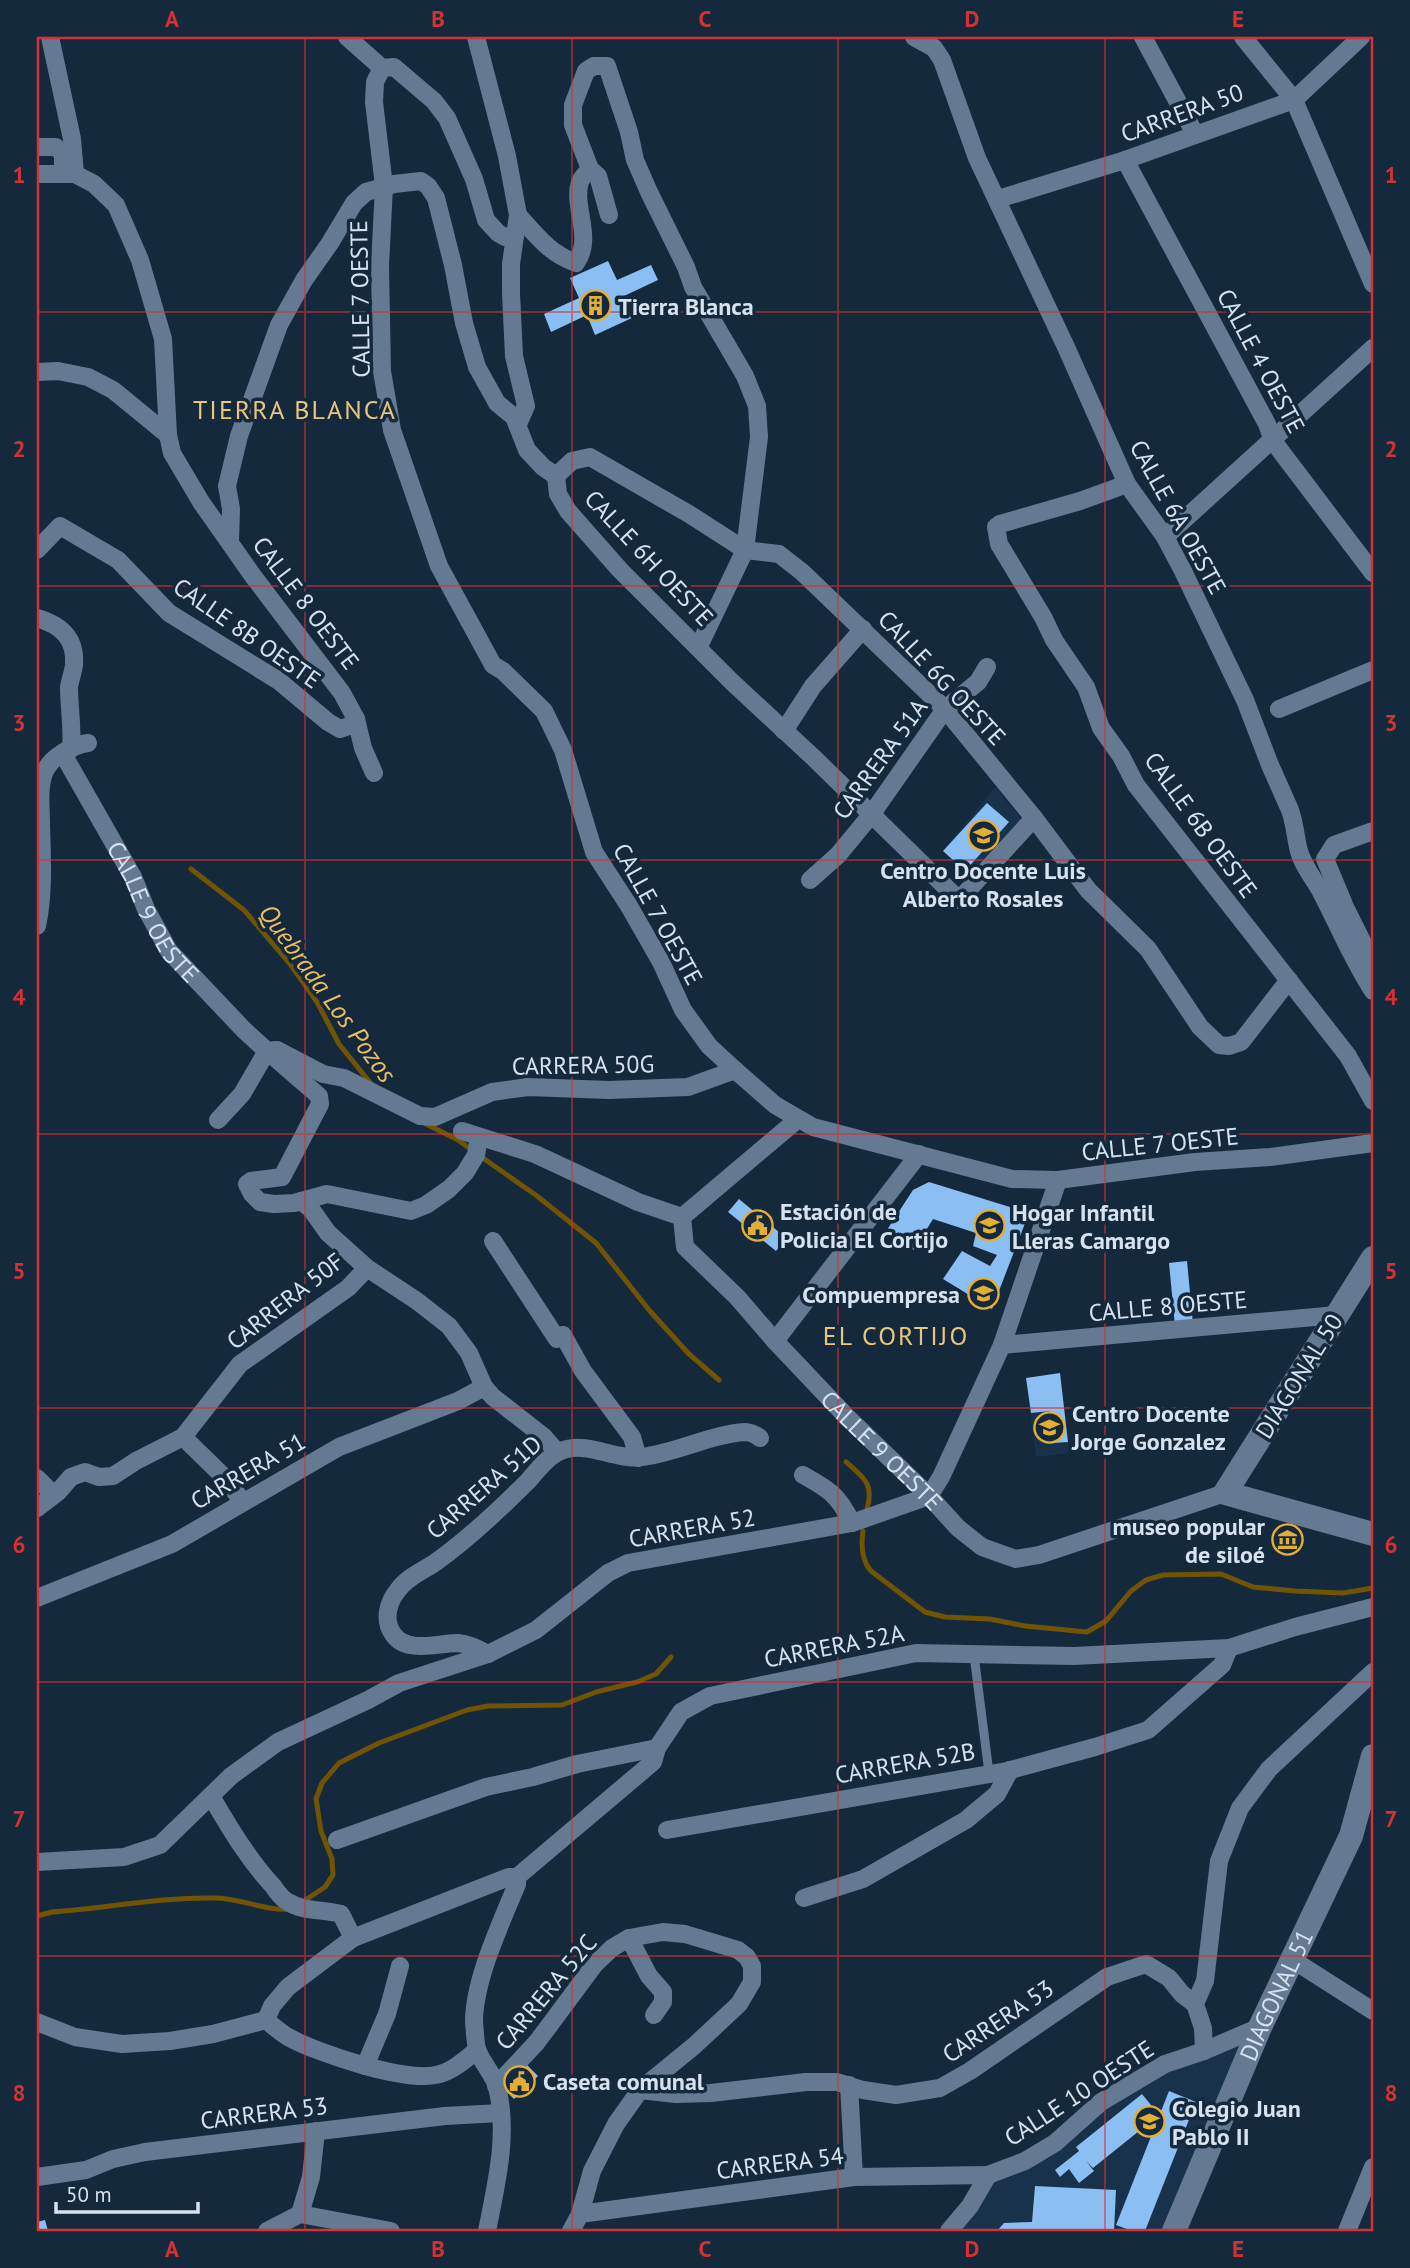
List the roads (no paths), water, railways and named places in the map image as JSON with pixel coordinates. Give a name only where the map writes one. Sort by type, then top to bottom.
[{"type":"street","points":[[50,37],[72,139],[69,173]]},
{"type":"street","points":[[347,37],[382,68],[394,67],[433,101],[447,118],[474,179],[486,220],[505,237],[515,236]]},
{"type":"street","points":[[476,37],[507,156],[518,215],[511,264],[514,356],[526,406],[518,424]]},
{"type":"street","name":"CALLE 6A OESTE","points":[[914,37],[934,48],[942,60],[977,158],[1127,484],[1164,537],[1245,700],[1269,765],[1290,810],[1297,830],[1298,847],[1306,867],[1373,991]]},
{"type":"street","points":[[1143,37],[1195,134]]},
{"type":"street","points":[[1243,37],[1294,100],[1373,284]]},
{"type":"street","name":"CARRERA 50","points":[[998,199],[1125,160],[1294,100],[1361,37]]},
{"type":"street","points":[[608,215],[598,176],[590,169],[573,125],[573,105],[580,82],[586,71],[594,66],[607,66],[620,100],[635,160],[649,192],[693,287],[745,376],[757,406],[759,437],[745,550],[699,646]]},
{"type":"street","name":"CALLE 7 OESTE","points":[[382,68],[375,82],[374,102],[384,186],[380,267],[382,371],[392,430],[439,566],[493,665],[503,671],[544,710],[564,750],[594,852],[661,962],[683,1010],[709,1046],[775,1105],[813,1127],[1012,1179],[1058,1181],[1195,1162],[1270,1157],[1373,1143]]},
{"type":"street","points":[[37,147],[56,147],[63,154],[69,173]]},
{"type":"street","name":"CALLE 4 OESTE","points":[[1125,160],[1254,400],[1273,441],[1373,573]]},
{"type":"street","points":[[518,215],[552,252],[576,263],[582,254],[583,220],[579,184],[590,169]]},
{"type":"street","points":[[37,174],[69,173],[94,184],[116,205],[140,260],[163,339],[168,435]]},
{"type":"street","name":"CALLE 6H OESTE","points":[[384,186],[421,181],[428,186],[440,211],[464,323],[477,367],[497,403],[514,417],[527,450],[556,476],[558,494],[568,511],[620,570],[784,731],[959,900],[1034,818]]},
{"type":"street","points":[[230,542],[231,509],[227,486],[239,436],[284,316],[354,203],[366,192],[384,186]]},
{"type":"street","points":[[1164,537],[1373,348]]},
{"type":"street","points":[[37,372],[58,371],[88,377],[113,390],[168,435]]},
{"type":"street","name":"CALLE 8 OESTE","points":[[168,435],[172,453],[198,496],[253,576],[342,692],[356,719],[363,748],[374,773]]},
{"type":"street","name":"CALLE 6G OESTE","points":[[556,476],[572,461],[590,457],[745,550],[779,554],[863,629],[945,709],[1034,818],[1088,890],[1148,949],[1200,1027],[1219,1045],[1229,1046],[1241,1042],[1289,979]]},
{"type":"street","name":"CALLE 6B OESTE","points":[[1127,484],[996,527],[999,544],[1054,640],[1086,687],[1101,728],[1121,756],[1136,785],[1348,1056],[1373,1101]]},
{"type":"street","points":[[198,496],[227,486]]},
{"type":"street","name":"CALLE 8B OESTE","points":[[37,550],[60,526],[118,561],[169,613],[279,681],[328,722],[340,729],[349,726],[356,719]]},
{"type":"street","points":[[37,618],[56,624],[66,635],[72,647],[74,664],[69,686],[74,748],[52,759],[44,772],[41,796],[41,895],[37,926]]},
{"type":"street","points":[[784,731],[813,686],[863,629]]},
{"type":"street","name":"CARRERA 51A","points":[[810,880],[838,855],[871,815],[945,709],[978,682],[987,667]]},
{"type":"street","points":[[1279,709],[1373,670]]},
{"type":"street","name":"CALLE 9 OESTE","points":[[74,748],[146,909],[169,951],[225,1012],[319,1096],[320,1104],[282,1177],[251,1181],[247,1184],[251,1194],[260,1202],[274,1205],[301,1202]]},
{"type":"street","points":[[1373,831],[1335,845],[1329,849],[1325,859],[1328,871],[1373,963]]},
{"type":"street","name":"CALLE 9 OESTE","points":[[267,1051],[277,1050],[323,1074],[344,1078],[421,1116],[435,1117]]},
{"type":"street","points":[[218,1120],[242,1094],[267,1051]]},
{"type":"street","name":"CARRERA 50G","points":[[435,1117],[492,1092],[528,1087],[609,1090],[688,1087],[735,1070]]},
{"type":"street","points":[[461,1132],[535,1154],[638,1202],[682,1217],[798,1119]]},
{"type":"street","points":[[301,1202],[327,1194],[411,1211],[426,1205],[449,1189],[465,1173],[477,1155],[479,1137]]},
{"type":"street","points":[[775,1341],[919,1154]]},
{"type":"street","points":[[929,1496],[941,1477],[1002,1345],[1058,1181]]},
{"type":"street","points":[[301,1202],[311,1209],[328,1233],[367,1268],[449,1326],[469,1353],[484,1387],[543,1436],[557,1452]]},
{"type":"street","name":"CALLE 9 OESTE","points":[[682,1217],[685,1247],[737,1297],[847,1417],[929,1496],[958,1528],[982,1547],[1016,1559],[1039,1555],[1225,1493]]},
{"type":"street","points":[[494,1241],[632,1437],[638,1458]]},
{"type":"street","name":"DIAGONAL 50","points":[[1225,1493],[1373,1258]]},
{"type":"street","name":"CARRERA 50F","points":[[37,1508],[71,1477],[85,1472],[99,1477],[113,1476],[183,1437],[240,1364],[348,1288],[367,1268]]},
{"type":"street","name":"CALLE 8 OESTE","points":[[1002,1345],[1337,1315]]},
{"type":"street","name":"CARRERA 51","points":[[37,1598],[172,1544],[340,1447],[457,1401],[484,1387]]},
{"type":"street","name":"CARRERA 51D","points":[[488,1654],[460,1643],[430,1646],[405,1644],[393,1635],[387,1619],[388,1606],[398,1589],[457,1544],[557,1452],[577,1446],[638,1458],[670,1453],[747,1432],[760,1438]]},
{"type":"street","points":[[183,1437],[223,1476],[243,1502]]},
{"type":"street","points":[[803,1475],[841,1501],[852,1523]]},
{"type":"street","points":[[37,1478],[54,1495]]},
{"type":"street","points":[[1225,1493],[1373,1534]]},
{"type":"street","name":"CARRERA 52","points":[[37,1862],[124,1857],[160,1845],[231,1776],[278,1742],[399,1683],[488,1654],[540,1628],[608,1573],[628,1563],[852,1523],[929,1496]]},
{"type":"street","name":"CARRERA 52A","points":[[657,1748],[681,1712],[710,1696],[916,1653],[1074,1656],[1229,1648],[1295,1626],[1373,1607]]},
{"type":"street","name":"CARRERA 52B","points":[[667,1830],[1010,1770],[1059,1758],[1148,1730],[1222,1665],[1229,1648]]},
{"type":"street","points":[[1204,2051],[1203,2028],[1195,2004],[1205,1981],[1219,1861],[1240,1808],[1269,1769],[1373,1672]]},
{"type":"street","points":[[37,2022],[75,2037],[122,2044],[170,2041],[213,2034],[266,2020],[272,2006],[288,1987],[353,1938],[509,1877],[517,1877],[653,1762],[657,1748],[577,1764],[486,1787],[338,1840]]},
{"type":"street","name":"DIAGONAL 51","points":[[1174,2231],[1260,2027],[1351,1836],[1373,1756]]},
{"type":"street","points":[[804,1898],[863,1879],[966,1820],[997,1794],[1010,1770]]},
{"type":"street","points":[[211,1796],[260,1872],[286,1901],[304,1909],[341,1914],[353,1938]]},
{"type":"street","points":[[487,2231],[501,2145],[500,2113],[496,2086],[477,2050],[474,2021],[476,1997],[497,1931],[517,1884],[517,1877]]},
{"type":"street","name":"CARRERA 52C","points":[[496,2086],[537,2042],[595,1964],[612,1948],[629,1938],[663,1932],[685,1934],[738,1950],[747,1956],[752,1966],[752,1982],[739,2004],[694,2046],[640,2090]]},
{"type":"street","points":[[629,1938],[649,1976],[663,1992],[663,2002],[654,2015]]},
{"type":"street","points":[[1293,1960],[1373,2011]]},
{"type":"street","name":"CARRERA 53","points":[[640,2090],[676,2094],[711,2093],[806,2082],[837,2082],[863,2090],[896,2095],[940,2088],[970,2071],[1107,1977],[1146,1964],[1169,1978],[1182,1994],[1195,2004]]},
{"type":"street","points":[[365,2066],[387,2014],[400,1966]]},
{"type":"street","name":"CARRERA 52C","points":[[266,2020],[297,2041],[393,2074],[438,2075],[451,2070],[477,2050]]},
{"type":"street","name":"CALLE 10 OESTE","points":[[949,2231],[970,2206],[988,2175],[1025,2161],[1055,2143],[1101,2102],[1165,2064],[1260,2027]]},
{"type":"street","points":[[849,2085],[854,2177]]},
{"type":"street","points":[[571,2231],[580,2214],[592,2171],[616,2124],[640,2090]]},
{"type":"street","name":"CARRERA 53","points":[[37,2177],[86,2170],[145,2152],[445,2116],[500,2113]]},
{"type":"street","points":[[300,2214],[311,2177],[316,2131]]},
{"type":"street","points":[[1346,2231],[1373,2167]]},
{"type":"street","name":"CARRERA 54","points":[[580,2214],[854,2177],[988,2175]]},
{"type":"street","points":[[267,2231],[300,2214],[391,2231]]},
{"type":"lane","points":[[974,1655],[989,1773]]},
{"type":"waterway","name":"Quebrada Los Pozos","points":[[191,869],[244,910],[290,964],[317,1002],[339,1044],[372,1085]]},
{"type":"waterway","name":"Quebrada Los Pozos","points":[[426,1124],[472,1150]]},
{"type":"waterway","name":"Quebrada Los Pozos","points":[[480,1156],[537,1196],[596,1243],[649,1310],[689,1354],[719,1380]]},
{"type":"waterway","name":"Quebrada Los Pozos","points":[[846,1462],[866,1483],[869,1494],[867,1509]]},
{"type":"waterway","points":[[863,1531],[862,1552],[871,1571],[925,1612],[945,1617],[990,1619],[1025,1626],[1087,1632],[1106,1621],[1131,1591],[1146,1580],[1163,1575],[1221,1574],[1253,1587],[1295,1591],[1343,1593],[1373,1588]]},
{"type":"waterway","points":[[301,1903],[325,1887],[333,1875],[332,1859],[321,1831],[316,1799],[322,1783],[339,1763],[379,1743],[467,1710],[488,1706],[562,1705],[596,1692],[637,1682],[656,1674],[671,1657]]},
{"type":"waterway","points":[[37,1916],[52,1912],[195,1898],[225,1899],[290,1909]]},
{"type":"place","name":"Tierra Blanca","points":[[595,306]]},
{"type":"place","name":"Centro Docente Luis Alberto Rosales","points":[[983,836]]},
{"type":"place","name":"Estación de Policia El Cortijo","points":[[757,1225]]},
{"type":"place","name":"Hogar Infantil Lleras Camargo","points":[[989,1226]]},
{"type":"place","name":"Compuempresa","points":[[983,1294]]},
{"type":"place","name":"Centro Docente Jorge Gonzalez","points":[[1049,1427]]},
{"type":"place","name":"museo popular de siloé","points":[[1288,1540]]},
{"type":"place","name":"Caseta comunal","points":[[520,2081]]},
{"type":"place","name":"Colegio Juan Pablo II","points":[[1149,2122]]},
{"type":"district","name":"TIERRA BLANCA","points":[[295,409]]},
{"type":"district","name":"EL CORTIJO","points":[[896,1335]]}]
